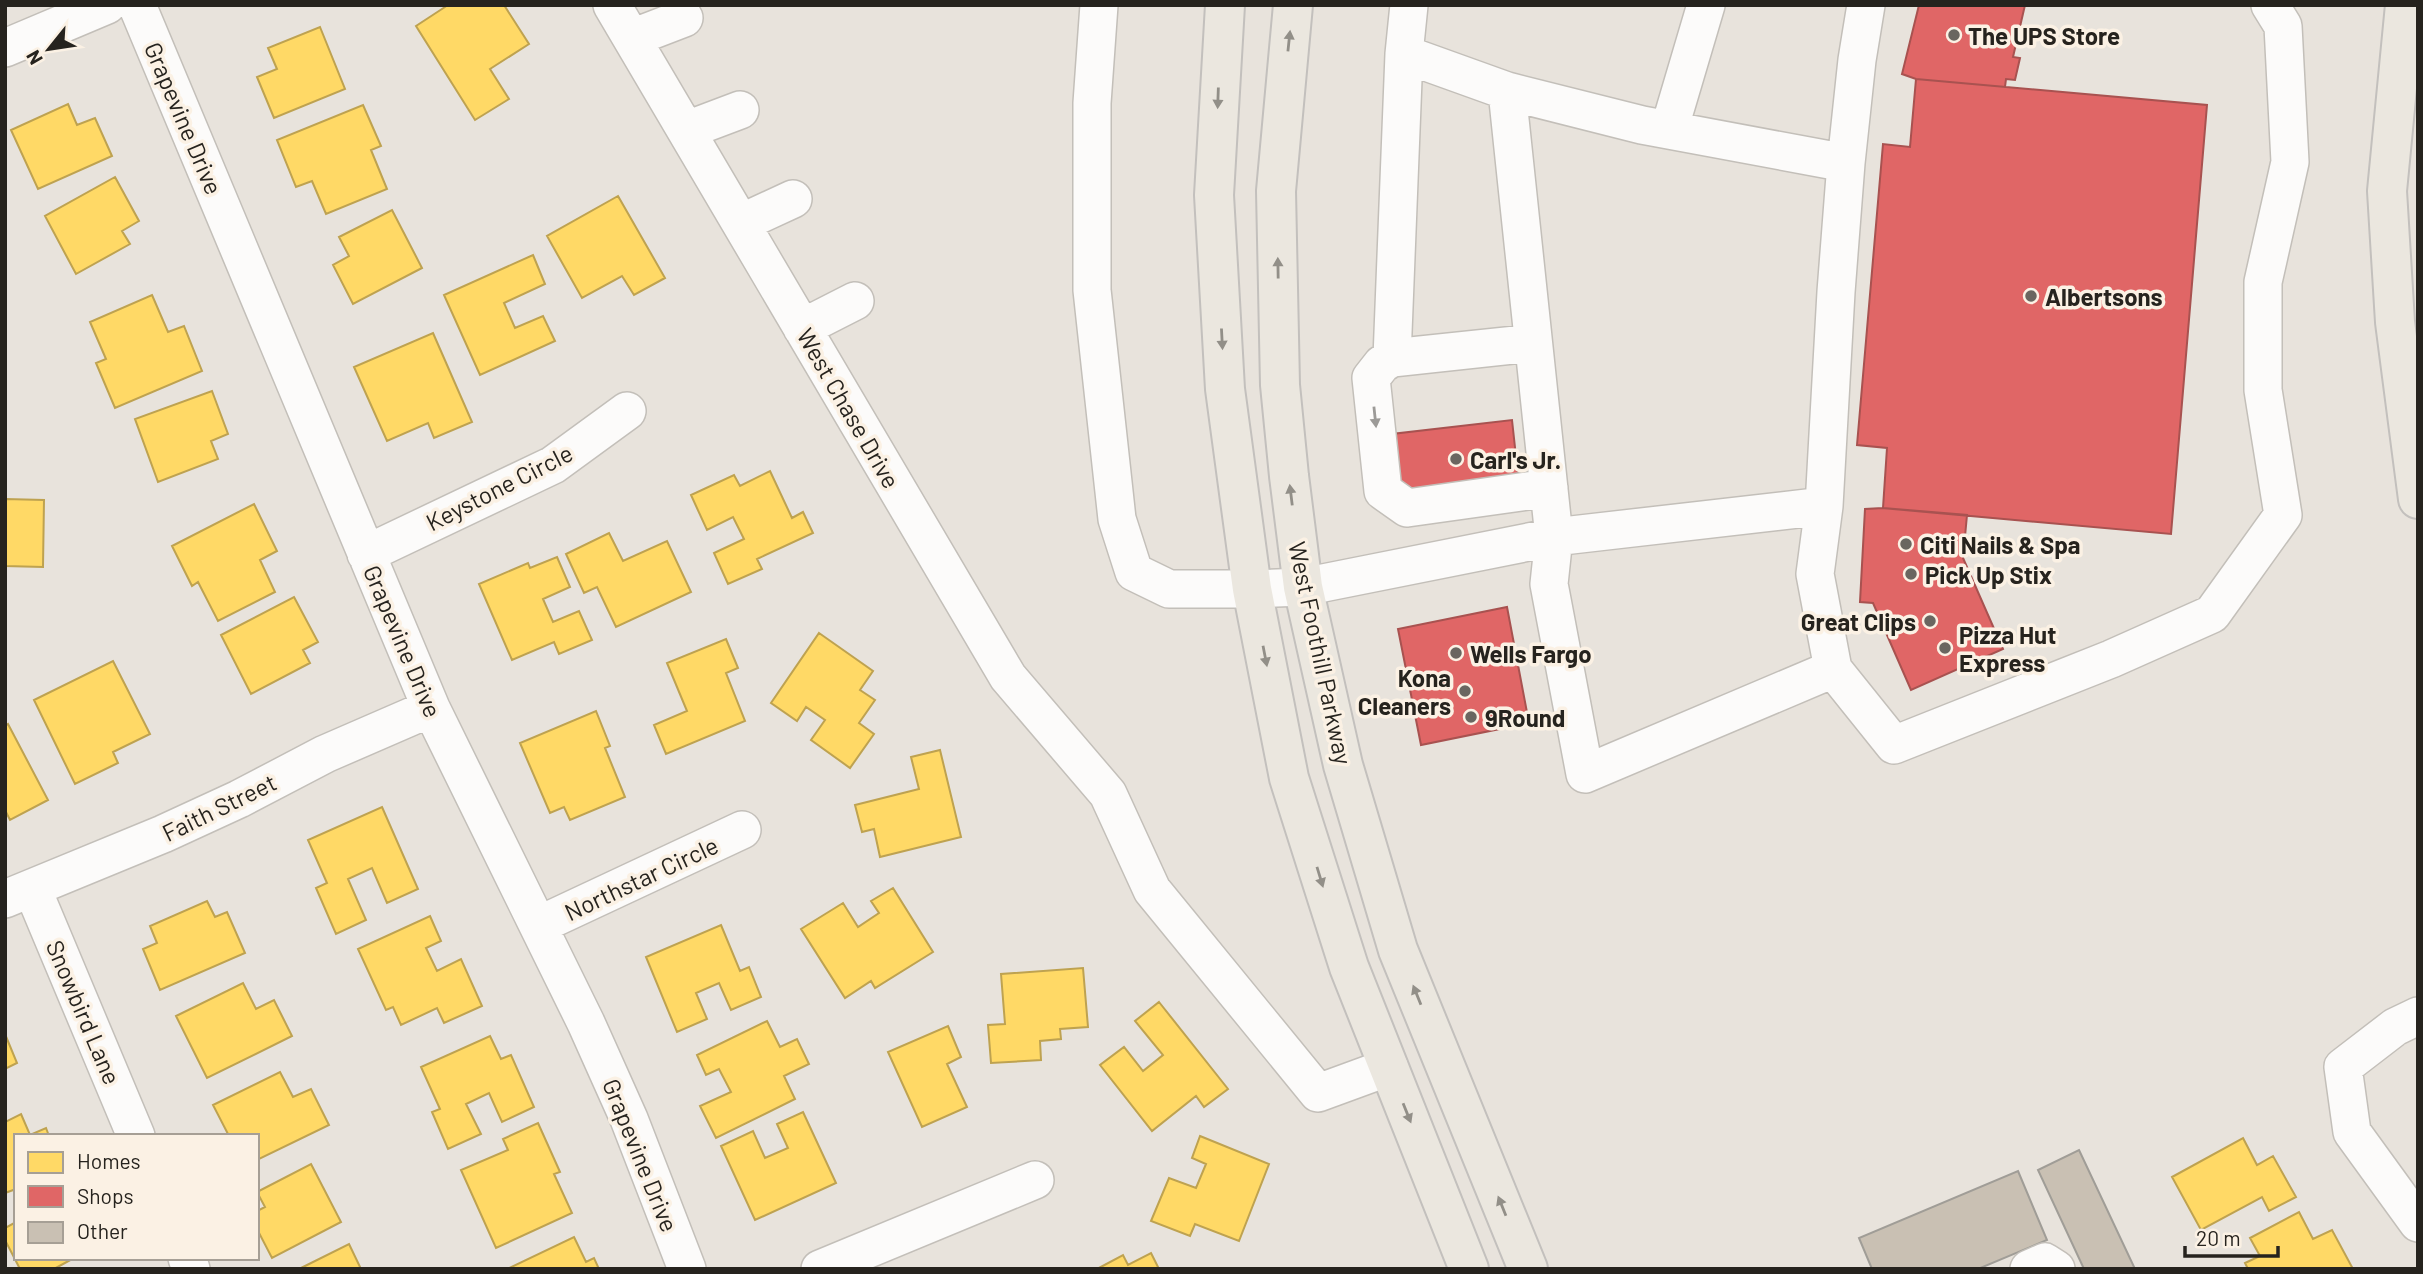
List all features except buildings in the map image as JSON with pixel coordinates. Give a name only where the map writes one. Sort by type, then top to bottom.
[{"type":"main road","points":[[1225,5],[1214,195],[1225,389],[1252,589],[1289,778],[1349,967],[1469,1269]]},
{"type":"main road","name":"West Foothill Parkway","points":[[1293,5],[1276,191],[1280,385],[1303,587],[1342,765],[1394,937],[1528,1269]]},
{"type":"main road","points":[[2405,5],[2387,191],[2400,372],[2418,499]]},
{"type":"street","points":[[5,48],[107,5]]},
{"type":"street","name":"Grapevine Drive","points":[[136,5],[431,708],[586,1023],[629,1119],[687,1269]]},
{"type":"street","name":"West Chase Drive","points":[[612,5],[1008,677],[1108,794],[1152,890],[1318,1093],[1389,1067]]},
{"type":"street","points":[[1099,5],[1092,103],[1092,290],[1117,519],[1134,572],[1169,589],[1303,587],[1554,537],[1824,506]]},
{"type":"street","points":[[1392,358],[1404,54],[1409,5]]},
{"type":"street","points":[[1669,130],[1706,5]]},
{"type":"street","points":[[1866,5],[1846,163],[1824,506],[1815,574],[1833,668],[1894,745],[2111,659],[2212,614],[2283,515],[2263,390],[2263,282],[2290,162],[2283,26],[2270,5]]},
{"type":"street","points":[[632,38],[684,18]]},
{"type":"street","points":[[1404,54],[1507,91],[1669,130],[1846,163]]},
{"type":"street","points":[[1507,91],[1554,537],[1549,584],[1585,774],[1833,668]]},
{"type":"street","points":[[687,130],[740,110]]},
{"type":"street","points":[[741,223],[793,199]]},
{"type":"street","points":[[802,328],[855,301]]},
{"type":"street","points":[[1533,343],[1392,358],[1382,365],[1371,378],[1383,491],[1407,508],[1549,488]]},
{"type":"street","name":"Keystone Circle","points":[[366,554],[553,465],[627,411]]},
{"type":"street","name":"Faith Street","points":[[19,893],[163,834],[239,799],[325,754],[431,708]]},
{"type":"street","name":"Northstar Circle","points":[[539,925],[742,830]]},
{"type":"street","name":"Snowbird Lane","points":[[19,893],[134,1134]]},
{"type":"street","points":[[2418,1016],[2395,1027],[2343,1067],[2352,1132],[2418,1223]]},
{"type":"street","points":[[821,1269],[1035,1180]]},
{"type":"street","points":[[2029,1269],[2045,1262],[2056,1269]]},
{"type":"place","name":"The UPS Store","points":[[1954,35]]},
{"type":"place","name":"Albertsons","points":[[2031,296]]},
{"type":"place","name":"Carl's Jr.","points":[[1456,459]]},
{"type":"place","name":"Citi Nails & Spa","points":[[1906,544]]},
{"type":"place","name":"Pick Up Stix","points":[[1911,574]]},
{"type":"place","name":"Great Clips","points":[[1930,621]]},
{"type":"place","name":"Pizza Hut Express","points":[[1945,648]]},
{"type":"place","name":"Wells Fargo","points":[[1456,653]]},
{"type":"place","name":"Kona Cleaners","points":[[1465,691]]},
{"type":"place","name":"9Round","points":[[1471,717]]}]
